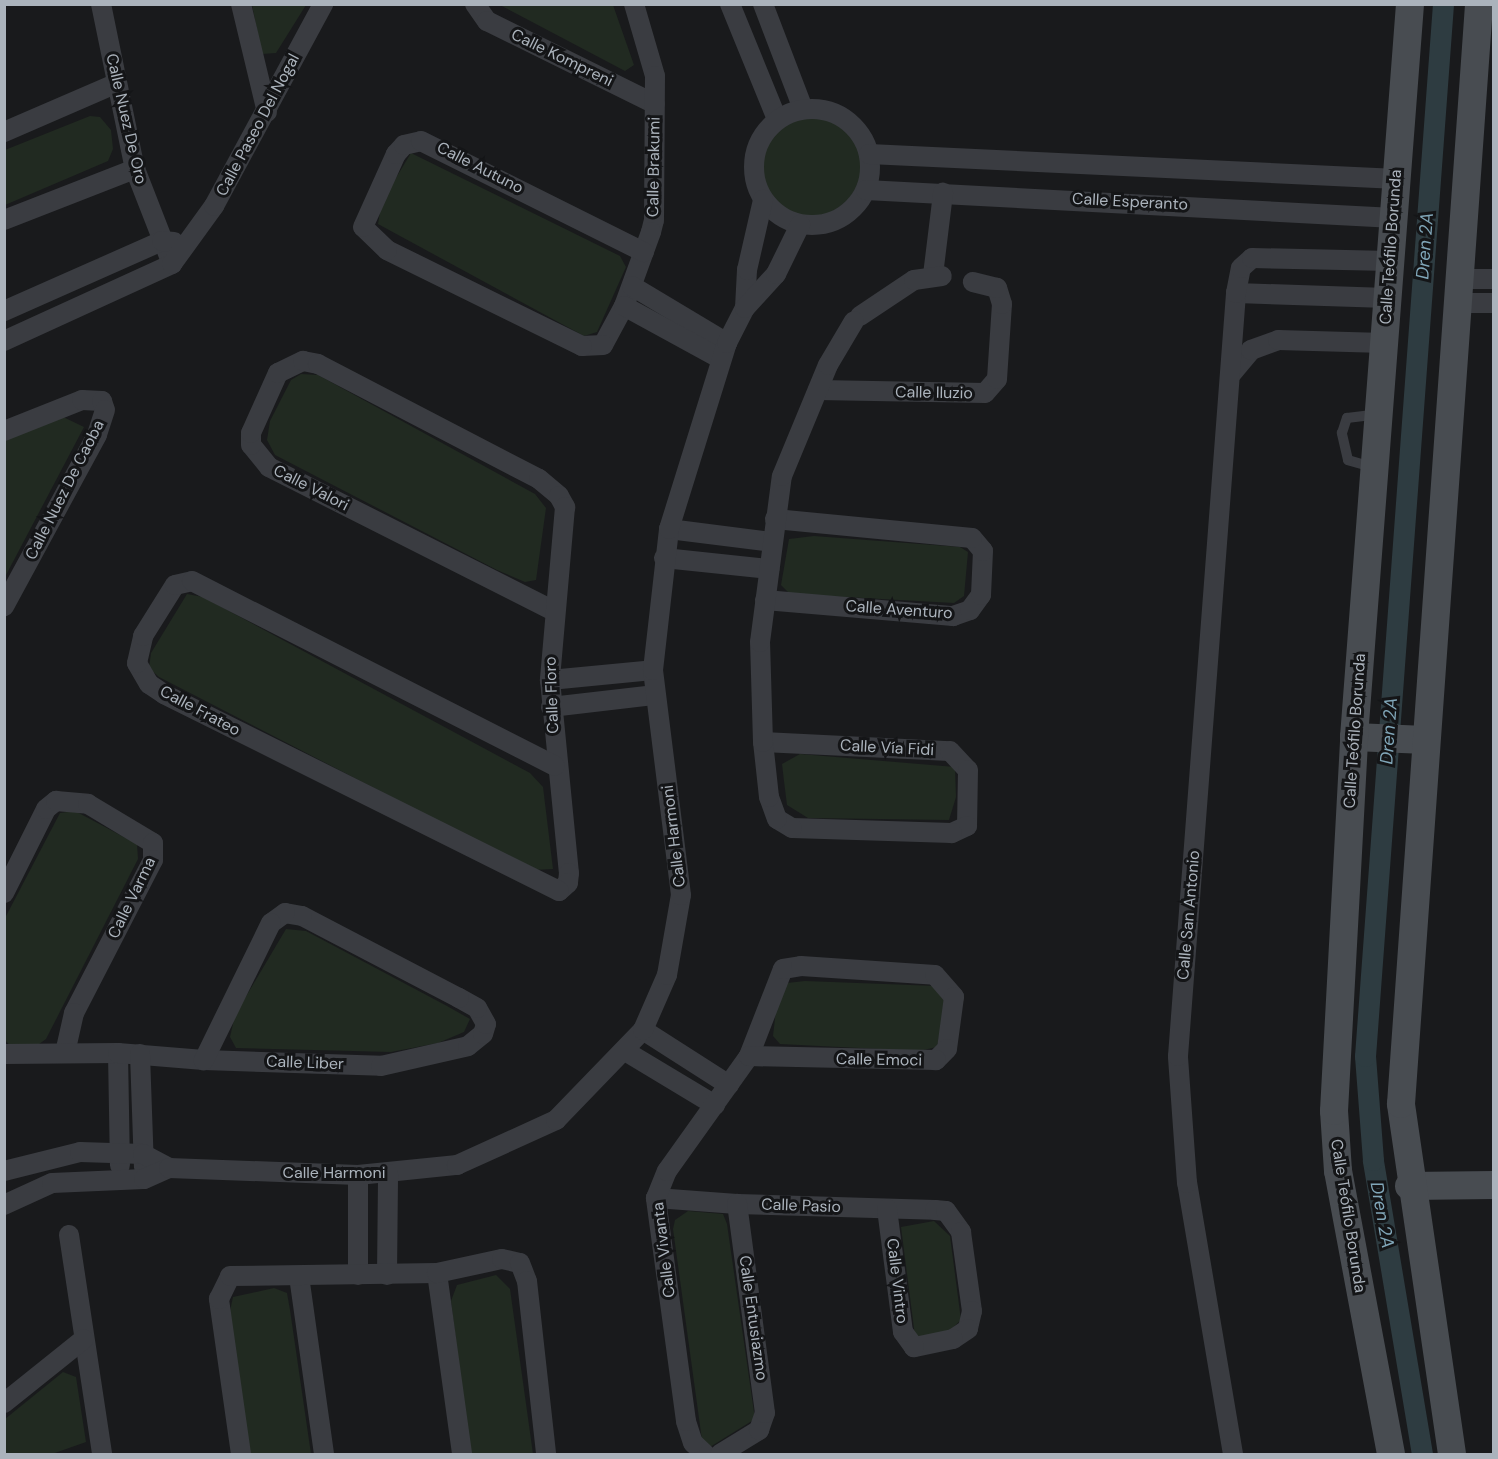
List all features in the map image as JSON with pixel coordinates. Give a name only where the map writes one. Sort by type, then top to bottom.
[{"type":"main road","name":"Calle Teófilo Borunda","points":[[1391,1455],[1334,1140],[1362,737],[1375,468],[1410,4]]},
{"type":"main road","points":[[1452,1455],[1409,1186],[1401,1104],[1416,740],[1457,291],[1479,4]]},
{"type":"main road","points":[[1362,737],[1416,740]]},
{"type":"main road","points":[[1409,1186],[1494,1185]]},
{"type":"street","name":"Calle Nuez De Oro","points":[[101,4],[135,169],[172,264]]},
{"type":"street","points":[[241,4],[267,112]]},
{"type":"street","name":"Calle Paseo Del Nogal","points":[[4,341],[172,264],[189,243],[267,112],[322,4]]},
{"type":"street","name":"Calle Kompreni","points":[[475,4],[487,21],[655,104]]},
{"type":"street","name":"Calle Brakumi","points":[[591,349],[608,339],[632,286],[654,220],[653,62],[634,4]]},
{"type":"street","points":[[730,4],[777,120]]},
{"type":"street","points":[[763,4],[803,109]]},
{"type":"street","points":[[4,132],[117,83]]},
{"type":"street","points":[[803,109],[844,118],[869,153],[866,190],[846,215],[816,226],[800,225],[779,216],[764,200],[754,157],[762,136],[777,120],[803,109]]},
{"type":"street","name":"Calle Autuno","points":[[591,349],[387,250],[367,234],[363,219],[396,154],[411,142],[432,143],[644,252]]},
{"type":"street","points":[[869,153],[1397,179]]},
{"type":"street","points":[[4,220],[135,169]]},
{"type":"street","name":"Calle Esperanto","points":[[866,190],[1394,218]]},
{"type":"street","points":[[763,742],[765,600],[782,476],[818,390],[857,318],[904,285],[938,276],[943,193]]},
{"type":"street","name":"Calle Harmoni","points":[[745,308],[747,270],[764,200]]},
{"type":"street","name":"Calle Harmoni","points":[[4,1204],[52,1183],[122,1178],[144,1179],[169,1168],[358,1175],[388,1174],[457,1165],[524,1138],[556,1120],[643,1030],[667,975],[681,896],[653,670],[669,529],[724,351],[745,308],[776,274],[800,225]]},
{"type":"street","points":[[4,311],[162,241],[189,243]]},
{"type":"street","name":"Calle San Antonio","points":[[1233,1455],[1187,1183],[1178,1056],[1233,373],[1236,293],[1241,268],[1252,258],[1390,261]]},
{"type":"street","points":[[1457,291],[1494,279]]},
{"type":"street","name":"Calle Iluzio","points":[[818,390],[986,393],[997,379],[1002,304],[997,288],[973,282]]},
{"type":"street","points":[[632,286],[724,351]]},
{"type":"street","points":[[1457,291],[1494,303]]},
{"type":"street","points":[[1236,293],[1388,298]]},
{"type":"street","points":[[624,306],[724,351]]},
{"type":"street","points":[[1233,373],[1251,350],[1278,340],[1384,343]]},
{"type":"street","name":"Calle Valori","points":[[552,610],[269,467],[251,445],[251,433],[278,373],[303,361],[318,363],[539,479],[565,507]]},
{"type":"street","name":"Calle Nuez De Caoba","points":[[4,431],[82,400],[102,401],[105,410],[97,435],[4,606]]},
{"type":"street","name":"Calle Floro","points":[[565,507],[552,610],[550,680],[555,766],[568,883]]},
{"type":"street","name":"Calle Aventuro","points":[[765,600],[953,616],[970,610],[981,595],[983,551],[972,538],[775,519]]},
{"type":"street","points":[[669,529],[772,542]]},
{"type":"street","points":[[664,558],[769,569]]},
{"type":"street","name":"Calle Frateo","points":[[555,766],[207,585],[175,585],[137,651],[141,673],[164,694],[550,890],[568,883]]},
{"type":"street","points":[[550,680],[653,670]]},
{"type":"street","points":[[551,707],[655,694]]},
{"type":"street","name":"Calle Vía Fidi","points":[[763,742],[950,751],[968,770],[969,818],[967,826],[952,833],[792,828],[777,819],[763,742]]},
{"type":"street","name":"Calle Varma","points":[[4,893],[46,809],[56,801],[88,804],[153,843],[153,860],[74,1013],[65,1053]]},
{"type":"street","name":"Calle Liber","points":[[4,1054],[22,1058],[65,1053],[118,1053],[204,1060],[381,1066],[468,1046],[483,1034],[486,1024],[477,1008],[302,916],[285,913],[271,922],[204,1060]]},
{"type":"street","name":"Calle Emoci","points":[[749,1056],[923,1062],[942,1057],[947,1049],[954,997],[935,975],[801,966],[783,969]]},
{"type":"street","name":"Calle Vivanta","points":[[709,1454],[686,1421],[656,1198],[667,1171],[749,1056],[783,969]]},
{"type":"street","points":[[643,1030],[729,1085]]},
{"type":"street","points":[[625,1051],[715,1105]]},
{"type":"street","points":[[118,1053],[119,1153],[122,1178]]},
{"type":"street","points":[[140,1054],[144,1179]]},
{"type":"street","name":"Calle Harmoni","points":[[4,1171],[47,1156],[119,1153],[143,1154],[169,1168]]},
{"type":"street","points":[[387,1275],[388,1174]]},
{"type":"street","points":[[358,1175],[358,1275]]},
{"type":"street","name":"Calle Pasio","points":[[656,1198],[737,1204],[946,1212]]},
{"type":"street","name":"Calle Entusiazmo","points":[[709,1454],[759,1430],[765,1402],[737,1204]]},
{"type":"street","name":"Calle Vintro","points":[[887,1209],[903,1332],[914,1347],[921,1348],[953,1339],[971,1323],[961,1232],[946,1212]]},
{"type":"street","points":[[69,1235],[102,1455]]},
{"type":"street","points":[[241,1455],[221,1317],[221,1285],[240,1274],[299,1276],[437,1273],[502,1259],[520,1263],[546,1455]]},
{"type":"street","points":[[437,1273],[462,1455]]},
{"type":"street","points":[[299,1276],[324,1455]]},
{"type":"street","points":[[4,1403],[84,1339]]},
{"type":"shaded area","points":[[252,5],[306,5],[276,53],[262,54]]},
{"type":"shaded area","points":[[500,5],[613,5],[634,65],[625,71]]},
{"type":"shaded area","points":[[90,116],[100,117],[111,130],[113,149],[108,161],[5,205],[5,150]]},
{"type":"shaded area","points":[[811,116],[830,120],[846,131],[857,147],[861,166],[857,185],[846,201],[830,212],[811,216],[792,212],[776,201],[765,185],[761,166],[765,147],[776,131],[792,120]]},
{"type":"shaded area","points":[[411,153],[620,256],[626,267],[597,332],[584,336],[378,224],[382,201]]},
{"type":"shaded area","points":[[301,374],[318,375],[535,494],[546,508],[536,580],[525,582],[497,570],[275,455],[267,440],[270,421],[291,380]]},
{"type":"shaded area","points":[[59,415],[84,427],[5,577],[5,438]]},
{"type":"shaded area","points":[[814,536],[960,547],[968,552],[964,596],[954,603],[790,594],[781,585],[789,539]]},
{"type":"shaded area","points":[[187,594],[203,597],[530,773],[543,787],[553,869],[533,870],[159,677],[149,668],[151,653]]},
{"type":"shaded area","points":[[800,754],[955,767],[956,797],[949,820],[808,818],[787,805],[784,781],[782,764]]},
{"type":"shaded area","points":[[75,811],[137,844],[138,859],[46,1039],[35,1047],[13,1049],[5,1040],[5,918],[60,813]]},
{"type":"shaded area","points":[[286,929],[306,931],[470,1019],[464,1032],[438,1043],[391,1052],[236,1048],[230,1037],[235,1015]]},
{"type":"shaded area","points":[[805,981],[937,986],[947,996],[937,1047],[919,1051],[780,1044],[773,1036],[778,992],[787,983]]},
{"type":"shaded area","points":[[688,1211],[723,1214],[727,1224],[755,1419],[710,1447],[702,1440],[673,1229],[675,1220]]},
{"type":"shaded area","points":[[934,1221],[950,1236],[961,1320],[944,1336],[926,1339],[915,1336],[901,1227]]},
{"type":"shaded area","points":[[496,1275],[510,1289],[533,1454],[470,1454],[451,1301],[457,1285]]},
{"type":"shaded area","points":[[274,1288],[287,1293],[311,1454],[250,1454],[230,1311],[233,1297]]},
{"type":"shaded area","points":[[63,1372],[76,1377],[86,1442],[52,1454],[5,1454],[5,1419]]},
{"type":"waterway","name":"Dren 2A","points":[[1422,1454],[1373,1160],[1365,1056],[1443,4]]}]
